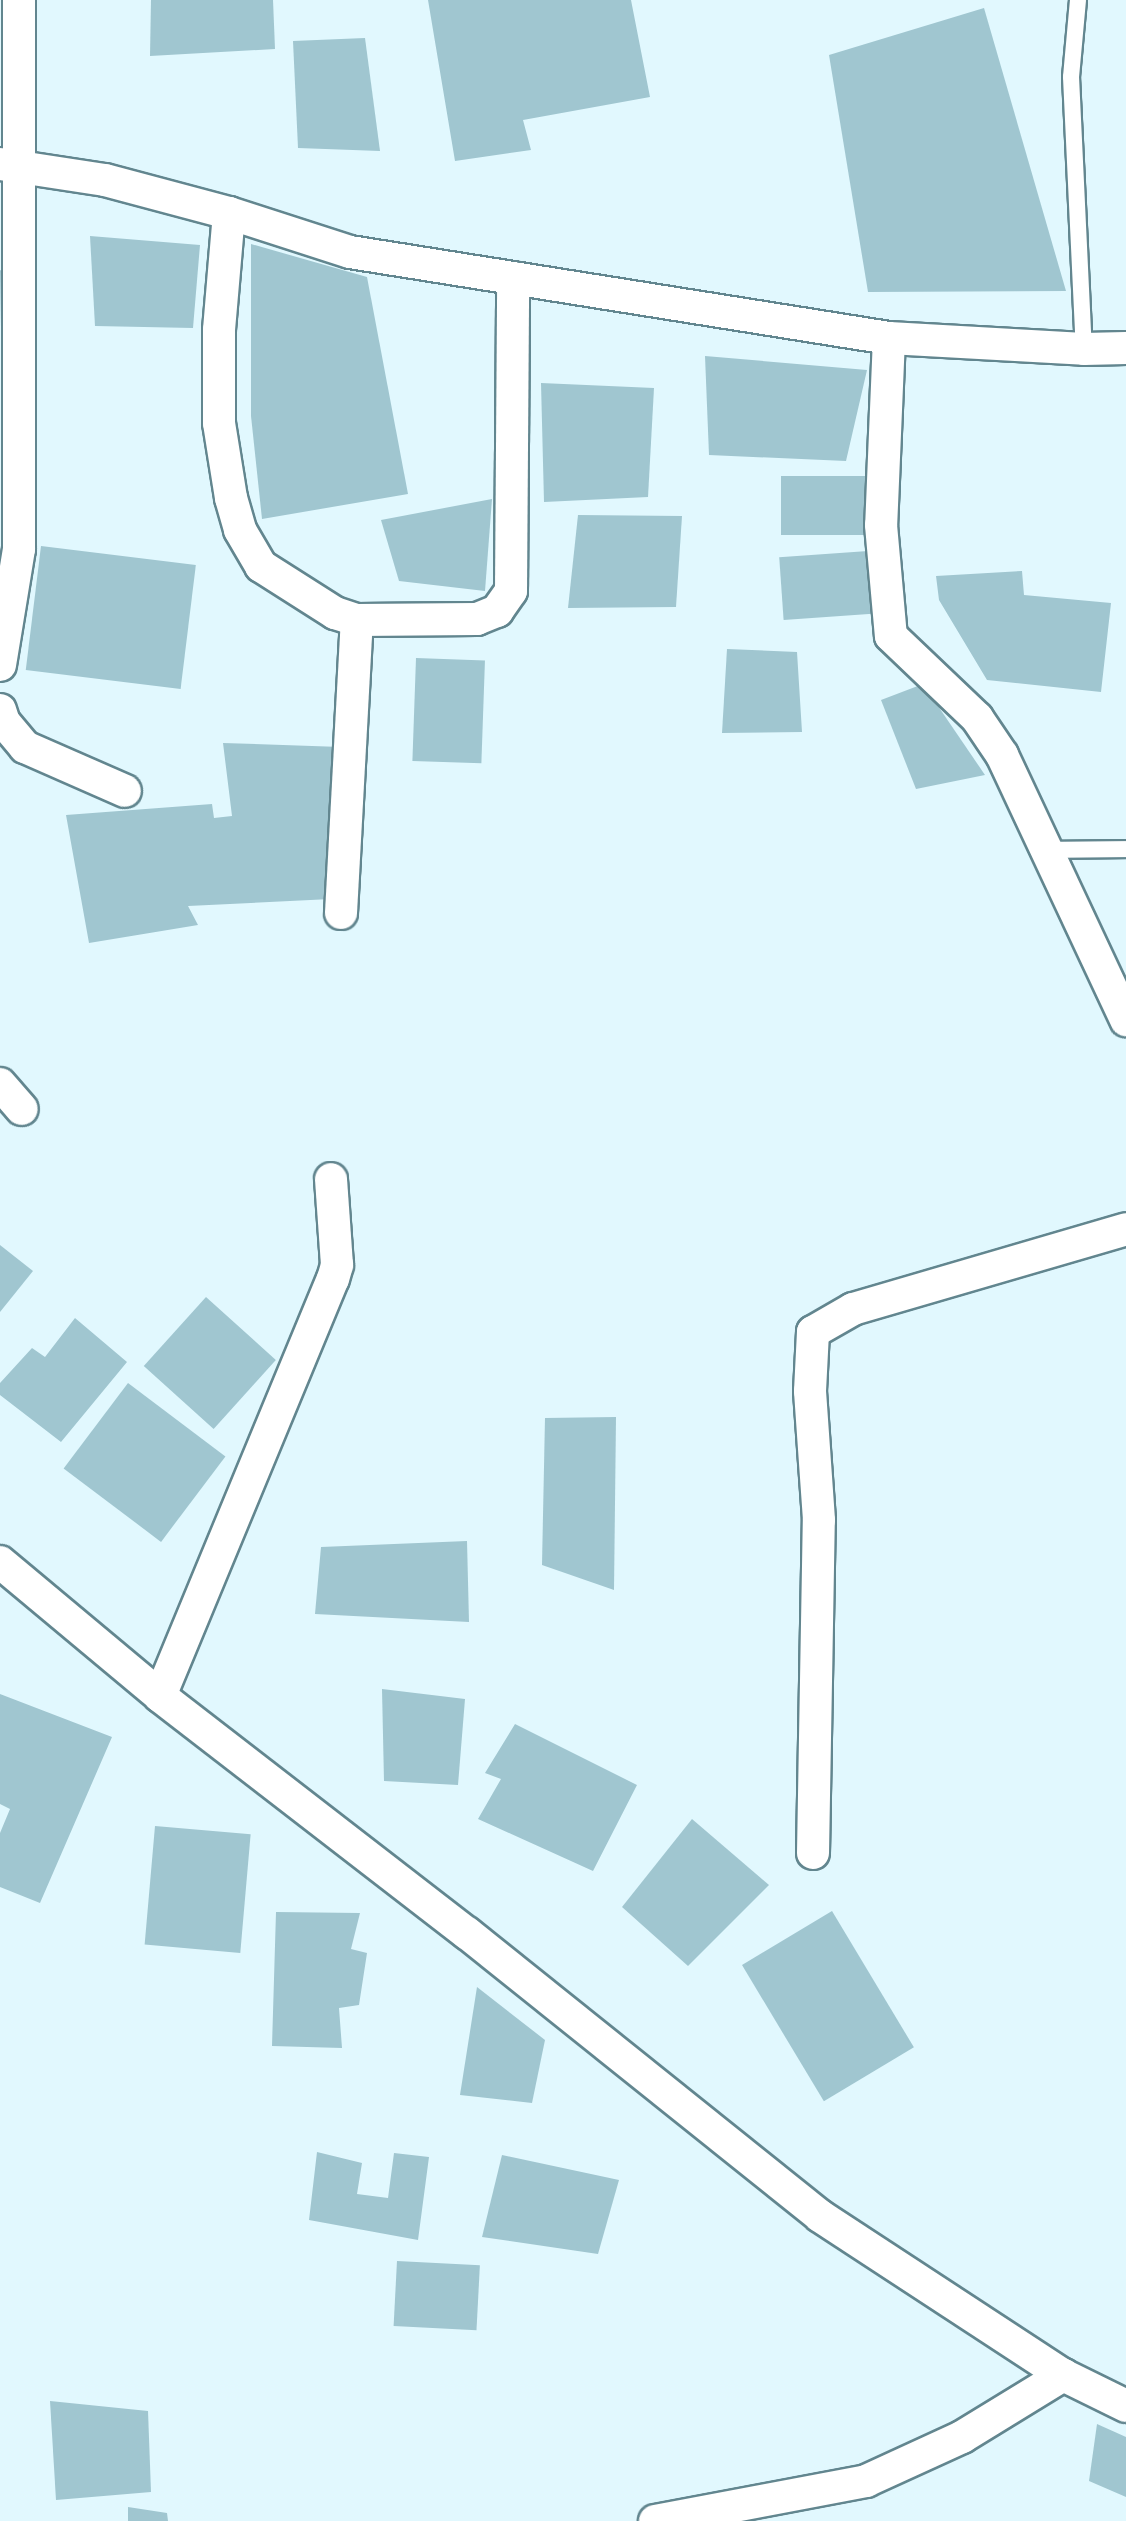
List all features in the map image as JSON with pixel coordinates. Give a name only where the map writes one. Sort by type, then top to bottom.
[{"type":"street","points":[[0,665],[19,549],[21,400],[8,166],[19,0]]},
{"type":"street","points":[[8,166],[105,180],[229,213],[350,252],[889,338],[1084,349],[1126,348]]},
{"type":"street","points":[[229,213],[219,330],[219,423],[231,498],[240,530],[261,566],[324,607],[357,620],[477,619],[497,611],[511,591],[513,278]]},
{"type":"street","points":[[889,338],[881,525],[891,636],[977,718],[1002,755],[1126,1020]]},
{"type":"street","points":[[341,913],[357,620]]},
{"type":"street","points":[[0,710],[4,722],[25,747],[125,791]]},
{"type":"street","points":[[0,1084],[22,1109]]},
{"type":"street","points":[[160,1696],[333,1279],[337,1265],[331,1179]]},
{"type":"street","points":[[813,1853],[819,1520],[810,1391],[813,1332],[853,1309],[1126,1229]]},
{"type":"street","points":[[0,1562],[160,1696],[455,1924],[820,2216],[1063,2375],[1126,2406]]},
{"type":"street","points":[[655,2521],[750,2512],[866,2481],[962,2437],[1063,2375]]},
{"type":"lane","points":[[1078,0],[1071,77],[1084,349]]},
{"type":"lane","points":[[1046,850],[1126,849]]},
{"type":"building","points":[[151,0],[273,0],[275,49],[150,56]]},
{"type":"building","points":[[428,0],[631,0],[650,97],[523,120],[531,150],[455,161]]},
{"type":"building","points":[[984,8],[1066,291],[868,292],[829,55]]},
{"type":"building","points":[[365,38],[380,151],[298,148],[293,41]]},
{"type":"building","points":[[90,236],[200,245],[193,328],[95,326]]},
{"type":"building","points":[[251,244],[367,277],[408,494],[262,519],[251,416]]},
{"type":"building","points":[[0,270],[19,270],[20,331],[1,331]]},
{"type":"building","points":[[705,356],[867,370],[846,461],[709,455]]},
{"type":"building","points":[[541,383],[654,388],[648,497],[544,502]]},
{"type":"building","points":[[781,476],[868,476],[868,535],[781,535]]},
{"type":"building","points":[[492,499],[485,591],[399,581],[381,520]]},
{"type":"building","points":[[578,515],[682,516],[676,607],[568,608]]},
{"type":"building","points":[[41,546],[196,565],[181,689],[26,670]]},
{"type":"building","points":[[868,551],[872,614],[784,620],[779,557]]},
{"type":"building","points":[[1022,571],[1024,595],[1111,603],[1101,692],[987,680],[939,600],[936,576]]},
{"type":"building","points":[[727,649],[797,652],[802,732],[722,733]]},
{"type":"building","points":[[416,658],[485,660],[481,763],[412,761]]},
{"type":"building","points":[[923,684],[985,775],[916,789],[881,700]]},
{"type":"building","points":[[223,743],[341,747],[331,899],[188,906],[198,925],[89,943],[66,815],[212,804],[214,818],[232,816]]},
{"type":"building","points":[[0,1245],[33,1271],[0,1312]]},
{"type":"building","points":[[206,1297],[276,1360],[214,1429],[144,1366]]},
{"type":"building","points":[[75,1318],[127,1362],[61,1442],[0,1395],[0,1383],[32,1348],[45,1357]]},
{"type":"building","points":[[128,1383],[225,1456],[161,1542],[64,1468]]},
{"type":"building","points":[[616,1417],[614,1590],[542,1565],[545,1418]]},
{"type":"building","points":[[467,1541],[469,1622],[315,1614],[321,1547]]},
{"type":"building","points":[[382,1689],[465,1699],[458,1785],[384,1781]]},
{"type":"building","points":[[0,1694],[112,1737],[40,1903],[0,1887],[0,1833],[10,1809],[0,1804]]},
{"type":"building","points":[[515,1724],[637,1785],[593,1871],[478,1819],[501,1779],[485,1773]]},
{"type":"building","points":[[692,1819],[769,1885],[688,1966],[622,1907]]},
{"type":"building","points":[[155,1826],[251,1834],[240,1953],[145,1945]]},
{"type":"building","points":[[832,1911],[914,2047],[824,2101],[742,1965]]},
{"type":"building","points":[[276,1912],[360,1913],[351,1949],[367,1953],[359,2005],[339,2008],[342,2048],[272,2046]]},
{"type":"building","points":[[477,1987],[545,2040],[532,2103],[460,2095]]},
{"type":"building","points":[[317,2152],[362,2163],[357,2194],[388,2198],[394,2153],[429,2157],[418,2240],[309,2220]]},
{"type":"building","points":[[502,2155],[619,2180],[598,2254],[482,2237]]},
{"type":"building","points":[[397,2261],[480,2265],[476,2330],[394,2326]]},
{"type":"building","points":[[50,2401],[148,2411],[151,2492],[56,2500]]},
{"type":"building","points":[[1097,2424],[1126,2437],[1126,2497],[1089,2481]]},
{"type":"building","points":[[128,2507],[167,2513],[168,2521],[128,2521]]}]
